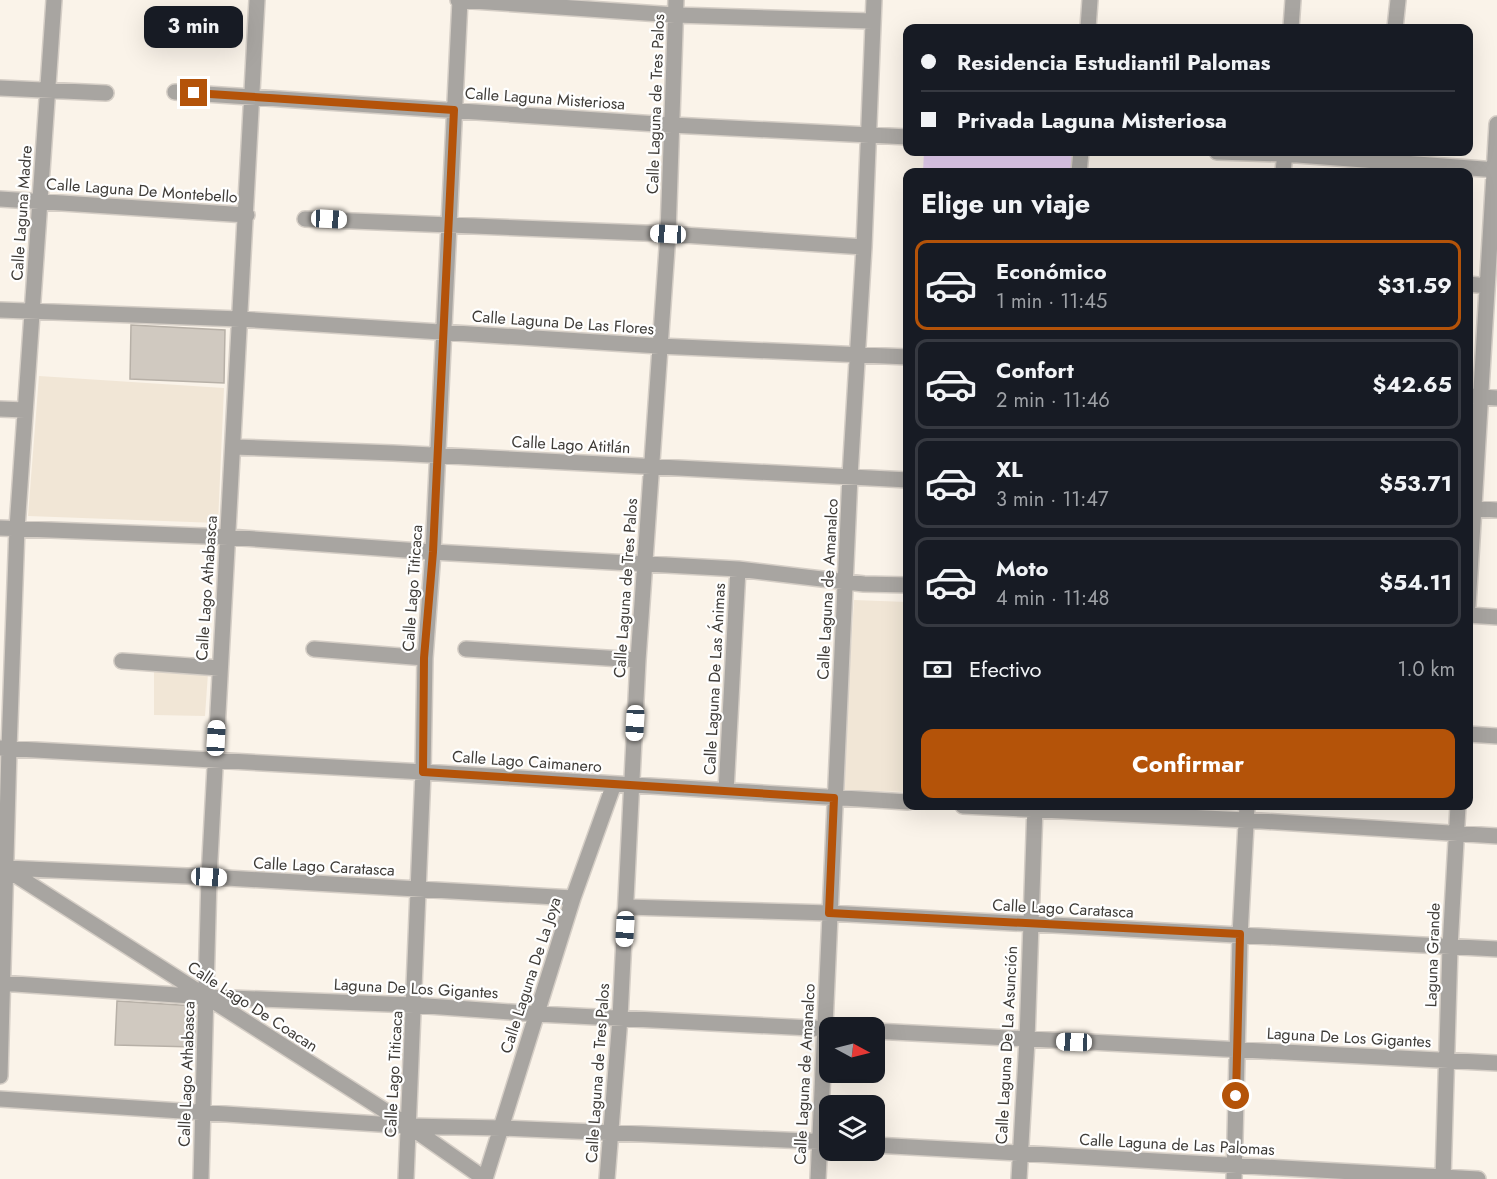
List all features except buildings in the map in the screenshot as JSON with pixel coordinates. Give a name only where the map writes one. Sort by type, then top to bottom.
[{"type":"street","name":"Calle Laguna Madre","points":[[0,1076],[7,636],[17,528],[54,0]]},
{"type":"street","name":"Calle Lago Athabasca","points":[[201,1179],[209,877],[257,0]]},
{"type":"street","points":[[459,0],[676,7],[872,21]]},
{"type":"street","name":"Calle Lago Titicaca","points":[[406,1179],[423,772],[424,658],[433,552],[459,0]]},
{"type":"street","name":"Calle Laguna de Amanalco","points":[[827,1017],[834,798],[850,476],[859,354],[874,0]]},
{"type":"street","points":[[1088,24],[1090,0]]},
{"type":"street","points":[[1291,24],[1293,0]]},
{"type":"street","points":[[1395,24],[1398,0]]},
{"type":"street","name":"Calle Laguna de Tres Palos","points":[[607,1179],[620,1018],[638,660],[668,234],[676,7]]},
{"type":"street","points":[[0,88],[106,93]]},
{"type":"street","name":"Calle Laguna Misteriosa","points":[[175,92],[672,125],[903,137]]},
{"type":"street","points":[[1473,498],[1482,397],[1486,286],[1496,170],[1497,124]]},
{"type":"street","points":[[1359,156],[1496,170]]},
{"type":"street","name":"Calle Laguna De Montebello","points":[[0,199],[246,215]]},
{"type":"street","points":[[305,219],[668,234],[864,247]]},
{"type":"street","points":[[1473,285],[1486,286]]},
{"type":"street","name":"Calle Laguna De Las Flores","points":[[0,310],[240,319],[659,346],[903,357]]},
{"type":"street","points":[[0,409],[25,410]]},
{"type":"street","name":"Calle Lago Atitlán","points":[[233,447],[903,480]]},
{"type":"street","points":[[1473,509],[1497,510]]},
{"type":"street","points":[[0,528],[228,537],[433,552],[645,563],[738,569],[871,584],[903,585]]},
{"type":"street","name":"Calle Laguna De Las Ánimas","points":[[726,791],[738,569]]},
{"type":"street","points":[[1473,615],[1497,617]]},
{"type":"street","points":[[314,649],[424,658]]},
{"type":"street","points":[[466,649],[638,660]]},
{"type":"street","points":[[122,661],[219,668]]},
{"type":"street","points":[[1473,734],[1497,736]]},
{"type":"street","name":"Calle Lago Caimanero","points":[[4,748],[903,802]]},
{"type":"street","name":"Calle Laguna De La Joya","points":[[485,1179],[573,898],[614,784]]},
{"type":"street","name":"Calle Laguna De La Asunción","points":[[1018,1179],[1027,1040],[1035,810]]},
{"type":"street","points":[[1138,810],[1246,813],[1497,836]]},
{"type":"street","name":"Laguna Grande","points":[[1443,1178],[1450,947],[1458,810]]},
{"type":"street","points":[[1234,1172],[1240,934],[1246,813]]},
{"type":"street","name":"Calle Lago Caratasca","points":[[2,867],[573,898]]},
{"type":"street","name":"Calle Lago De Coacan","points":[[2,867],[409,1126],[485,1179]]},
{"type":"street","name":"Calle Lago Caratasca","points":[[626,907],[829,913],[1497,949]]},
{"type":"street","name":"Laguna De Los Gigantes","points":[[1,983],[206,998],[414,1005],[537,1014],[819,1028]]},
{"type":"street","name":"Laguna De Los Gigantes","points":[[885,1032],[1497,1063]]},
{"type":"street","points":[[0,1099],[409,1126],[819,1142]]},
{"type":"street","name":"Calle Laguna de Las Palomas","points":[[885,1146],[1019,1153],[1234,1172],[1478,1179]]},
{"type":"street","name":"Calle Laguna de Amanalco","points":[[818,1179],[821,1161]]},
{"type":"shaded area","points":[[924,156],[1072,156],[1071,168],[923,168]]},
{"type":"shaded area","points":[[39,376],[224,388],[218,523],[28,516]]},
{"type":"shaded area","points":[[854,600],[903,602],[903,792],[842,790]]},
{"type":"shaded area","points":[[154,669],[208,673],[205,716],[154,715]]},
{"type":"route","points":[[194,93],[454,110],[433,552],[424,658],[423,772],[834,798],[829,913],[1240,934],[1236,1096]]}]
